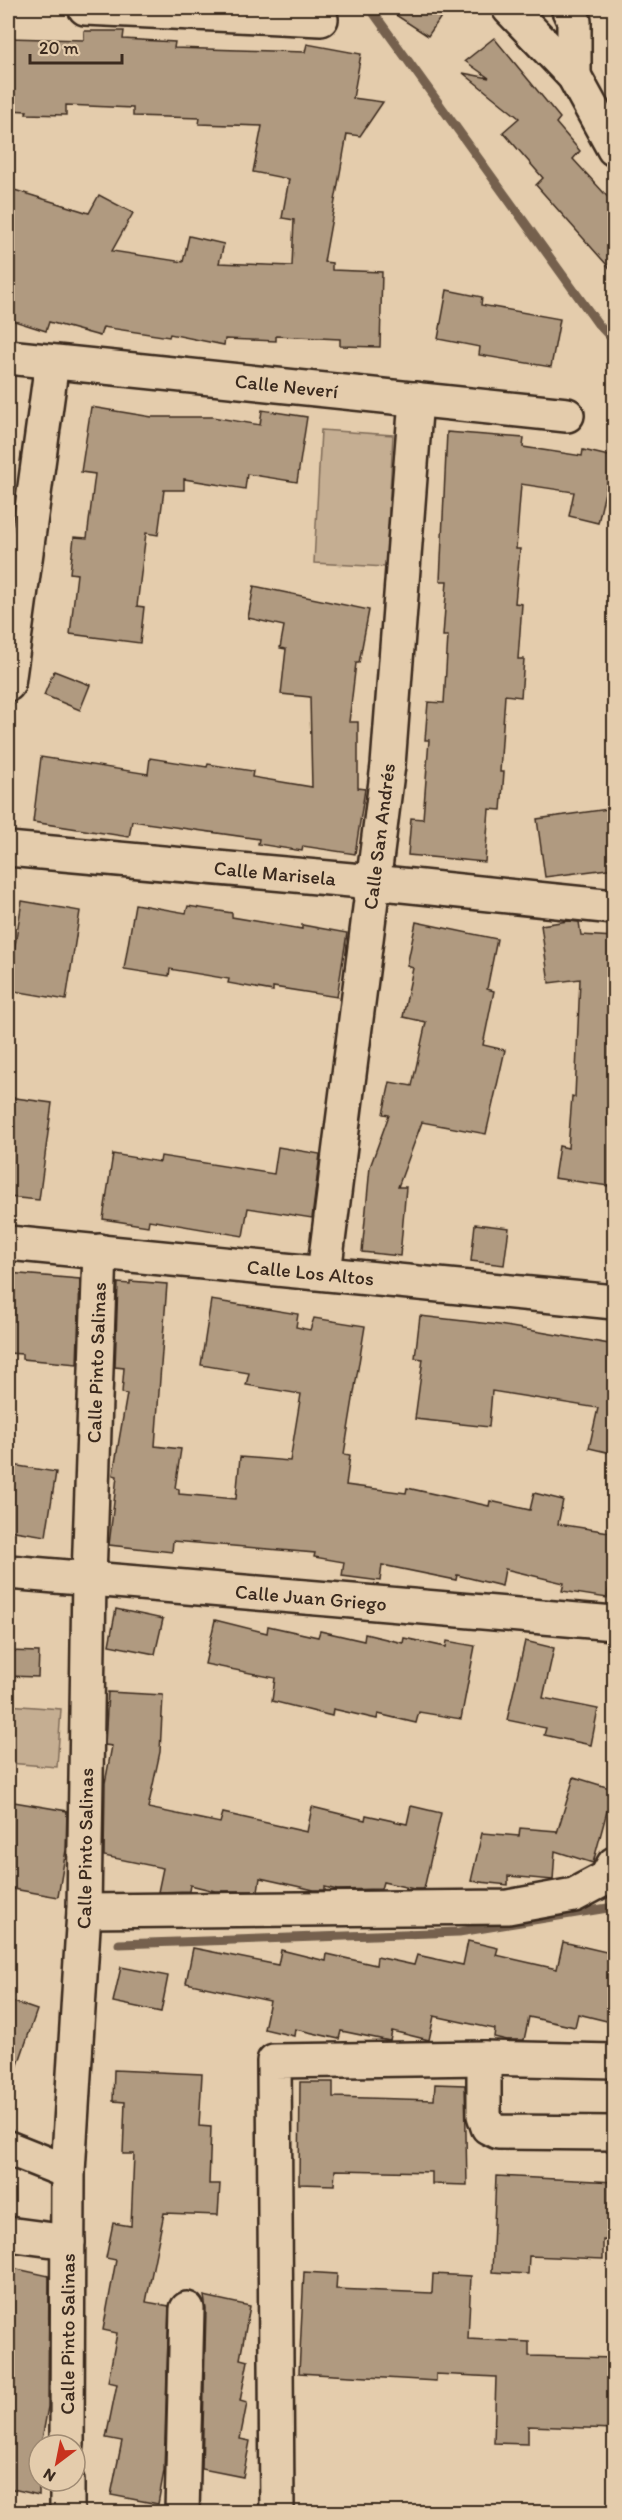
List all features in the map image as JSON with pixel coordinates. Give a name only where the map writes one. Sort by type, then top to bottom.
[{"type":"street","points":[[84,8],[321,19]]},
{"type":"street","points":[[508,8],[574,76],[615,149]]},
{"type":"street","points":[[568,8],[574,21],[574,76]]},
{"type":"street","name":"Calle Neverí","points":[[8,357],[567,415]]},
{"type":"street","points":[[8,684],[52,362]]},
{"type":"street","name":"Calle San Andrés","points":[[324,1273],[388,765],[416,399]]},
{"type":"street","name":"Calle Marisela","points":[[8,849],[373,882],[615,907]]},
{"type":"street","name":"Calle Los Altos","points":[[8,1243],[615,1302]]},
{"type":"street","name":"Calle Pinto Salinas","points":[[67,2433],[68,2172],[84,1911],[89,1578],[100,1251]]},
{"type":"street","name":"Calle Juan Griego","points":[[8,1572],[615,1623]]},
{"type":"street","points":[[84,1911],[508,1906],[574,1895],[606,1878],[615,1864]]},
{"type":"street","points":[[277,2512],[274,2061],[484,2058],[615,2061]]},
{"type":"street","points":[[484,2058],[484,2115],[488,2127],[498,2132],[615,2133]]},
{"type":"street","points":[[8,2148],[68,2172]]},
{"type":"street","points":[[8,2234],[68,2242]]},
{"type":"street","points":[[182,2512],[187,2309]]},
{"type":"street","points":[[67,2493],[67,2512]]},
{"type":"shaded area","points":[[321,430],[393,435],[386,567],[314,563]]},
{"type":"shaded area","points":[[8,1705],[61,1709],[57,1767],[8,1763]]},
{"type":"building","points":[[385,8],[447,8],[428,36]]},
{"type":"building","points":[[84,31],[124,31],[123,39],[175,42],[174,48],[305,52],[307,44],[361,54],[353,98],[383,102],[360,136],[347,134],[324,262],[332,263],[332,270],[382,272],[380,347],[340,346],[340,339],[276,336],[276,341],[225,339],[224,345],[170,334],[169,337],[103,327],[100,336],[49,322],[46,331],[8,319],[8,188],[89,213],[99,195],[133,213],[112,251],[183,262],[189,236],[224,244],[219,263],[292,266],[294,220],[282,218],[289,179],[253,172],[262,126],[199,124],[200,118],[133,116],[133,108],[66,105],[66,115],[26,114],[27,111],[8,110],[8,38],[84,40]]},
{"type":"building","points":[[494,38],[560,118],[556,123],[580,151],[573,159],[615,205],[615,274],[536,185],[543,178],[503,132],[519,118],[463,73],[489,78],[465,61]]},
{"type":"building","points":[[447,290],[482,297],[481,305],[560,319],[551,367],[479,355],[480,347],[438,339]]},
{"type":"building","points":[[91,407],[152,417],[212,417],[260,425],[262,410],[307,417],[297,482],[247,474],[245,489],[184,479],[184,490],[164,490],[158,535],[146,533],[137,606],[144,607],[140,643],[70,634],[77,574],[70,573],[74,537],[87,538],[95,474],[81,472]]},
{"type":"building","points":[[447,432],[524,438],[523,447],[582,456],[583,450],[613,457],[598,523],[569,516],[574,492],[521,484],[516,549],[520,549],[515,603],[522,604],[518,659],[524,659],[521,697],[505,695],[500,772],[504,772],[501,810],[489,809],[485,862],[408,855],[411,818],[423,819],[429,740],[425,740],[428,702],[444,703],[448,636],[443,636],[447,581],[440,581]]},
{"type":"building","points":[[254,586],[369,610],[359,663],[356,663],[349,722],[358,722],[358,788],[365,789],[355,854],[303,846],[302,851],[258,844],[259,839],[132,821],[129,837],[33,822],[41,757],[148,774],[150,758],[207,767],[208,764],[253,771],[252,777],[312,787],[310,697],[281,694],[286,649],[280,648],[284,626],[248,618]]},
{"type":"building","points":[[54,671],[90,685],[80,710],[44,695]]},
{"type":"building","points":[[615,808],[615,868],[545,877],[537,819]]},
{"type":"building","points":[[22,901],[80,911],[66,1000],[8,990]]},
{"type":"building","points":[[135,904],[186,913],[188,906],[232,913],[232,917],[302,929],[302,925],[347,933],[337,997],[273,987],[273,991],[228,983],[229,979],[170,969],[169,976],[124,969]]},
{"type":"building","points":[[568,921],[579,922],[581,935],[615,937],[615,1187],[554,1178],[559,1146],[568,1148],[572,1096],[575,1097],[580,979],[549,983],[541,925]]},
{"type":"building","points":[[416,922],[497,939],[487,989],[494,991],[483,1045],[505,1050],[486,1134],[422,1122],[398,1187],[406,1187],[400,1256],[362,1252],[370,1167],[389,1115],[383,1114],[390,1082],[412,1086],[426,1022],[403,1017],[413,968],[407,966]]},
{"type":"building","points":[[8,1097],[52,1103],[39,1200],[8,1197]]},
{"type":"building","points":[[278,1147],[320,1154],[312,1218],[248,1208],[243,1236],[149,1220],[148,1226],[103,1219],[113,1154],[160,1162],[161,1156],[274,1174]]},
{"type":"building","points":[[475,1224],[509,1228],[504,1265],[471,1261]]},
{"type":"building","points":[[8,1273],[80,1279],[77,1364],[22,1359],[22,1354],[8,1353]]},
{"type":"building","points":[[130,1281],[167,1284],[155,1446],[181,1449],[175,1488],[179,1489],[179,1494],[236,1499],[240,1457],[290,1461],[301,1394],[246,1385],[249,1373],[201,1365],[211,1300],[298,1314],[296,1327],[310,1330],[314,1318],[365,1326],[344,1454],[350,1455],[346,1485],[406,1493],[407,1488],[489,1506],[490,1501],[530,1510],[534,1493],[563,1500],[558,1524],[615,1533],[615,1553],[607,1598],[562,1591],[564,1583],[505,1569],[502,1586],[457,1575],[456,1580],[382,1565],[380,1581],[342,1576],[344,1562],[314,1557],[315,1553],[173,1541],[172,1552],[109,1545],[117,1476],[113,1475],[127,1394],[122,1393],[124,1368],[115,1367],[118,1283],[130,1284]]},
{"type":"building","points":[[420,1316],[499,1325],[615,1345],[615,1454],[589,1448],[598,1408],[492,1391],[489,1427],[415,1419],[423,1359],[415,1358]]},
{"type":"building","points":[[12,1465],[56,1472],[46,1536],[8,1530],[8,1491]]},
{"type":"building","points":[[116,1609],[163,1619],[155,1654],[109,1645]]},
{"type":"building","points":[[215,1620],[267,1633],[268,1626],[318,1637],[320,1631],[364,1641],[365,1634],[403,1643],[404,1638],[446,1647],[447,1641],[475,1646],[461,1719],[419,1712],[416,1723],[378,1714],[377,1719],[333,1709],[332,1716],[272,1701],[275,1678],[205,1664]]},
{"type":"building","points":[[525,1641],[554,1648],[543,1698],[598,1709],[591,1745],[544,1735],[546,1728],[507,1720]]},
{"type":"building","points":[[8,1651],[39,1652],[38,1677],[8,1676]]},
{"type":"building","points":[[108,1692],[163,1695],[160,1752],[148,1808],[220,1823],[223,1813],[307,1832],[312,1807],[365,1820],[366,1815],[407,1824],[411,1806],[441,1813],[424,1889],[383,1882],[381,1889],[337,1890],[325,1887],[325,1890],[314,1890],[260,1878],[258,1891],[215,1891],[190,1885],[189,1891],[158,1892],[163,1868],[104,1856],[105,1783],[112,1746],[105,1745]]},
{"type":"building","points":[[574,1777],[613,1789],[593,1863],[555,1851],[553,1880],[508,1876],[508,1885],[471,1881],[482,1833],[519,1836],[520,1828],[557,1831],[557,1833]]},
{"type":"building","points":[[8,1801],[67,1811],[66,1850],[58,1897],[8,1888]]},
{"type":"building","points":[[468,1941],[498,1948],[496,1955],[557,1969],[563,1942],[615,1954],[615,2023],[578,2014],[575,2027],[529,2017],[524,2040],[507,2040],[494,2037],[495,2029],[434,2016],[429,2040],[392,2031],[390,2041],[341,2031],[339,2039],[295,2029],[294,2036],[264,2029],[270,2001],[186,1983],[193,1948],[278,1965],[281,1950],[326,1961],[327,1954],[376,1965],[377,1957],[414,1965],[417,1955],[463,1965]]},
{"type":"building","points":[[121,1967],[168,1976],[161,2012],[113,2002]]},
{"type":"building","points":[[8,2000],[37,2010],[11,2085],[8,2084]]},
{"type":"building","points":[[114,2070],[202,2074],[199,2126],[211,2127],[209,2184],[220,2184],[218,2215],[164,2213],[146,2302],[169,2306],[164,2471],[158,2504],[111,2495],[122,2441],[106,2438],[117,2384],[108,2382],[117,2333],[103,2330],[116,2260],[106,2258],[113,2223],[131,2226],[134,2154],[123,2154],[125,2102],[113,2101]]},
{"type":"building","points":[[300,2082],[333,2082],[333,2097],[434,2100],[435,2084],[465,2085],[467,2185],[432,2184],[432,2172],[335,2170],[334,2185],[299,2184]]},
{"type":"building","points":[[496,2176],[615,2182],[615,2241],[603,2240],[603,2259],[529,2256],[528,2274],[492,2272]]},
{"type":"building","points":[[8,2267],[49,2276],[48,2407],[43,2433],[27,2433],[27,2492],[8,2488]]},
{"type":"building","points":[[304,2272],[337,2274],[336,2289],[432,2293],[433,2274],[471,2276],[468,2339],[529,2342],[529,2356],[615,2358],[615,2429],[528,2426],[528,2444],[494,2443],[496,2377],[436,2374],[436,2381],[299,2373]]},
{"type":"building","points":[[204,2296],[250,2306],[240,2359],[248,2361],[240,2401],[247,2403],[240,2439],[250,2441],[243,2477],[202,2469],[206,2309]]},
{"type":"waterway","points":[[370,8],[598,324],[614,341]]},
{"type":"waterway","points":[[119,1944],[459,1932],[614,1907]]}]
